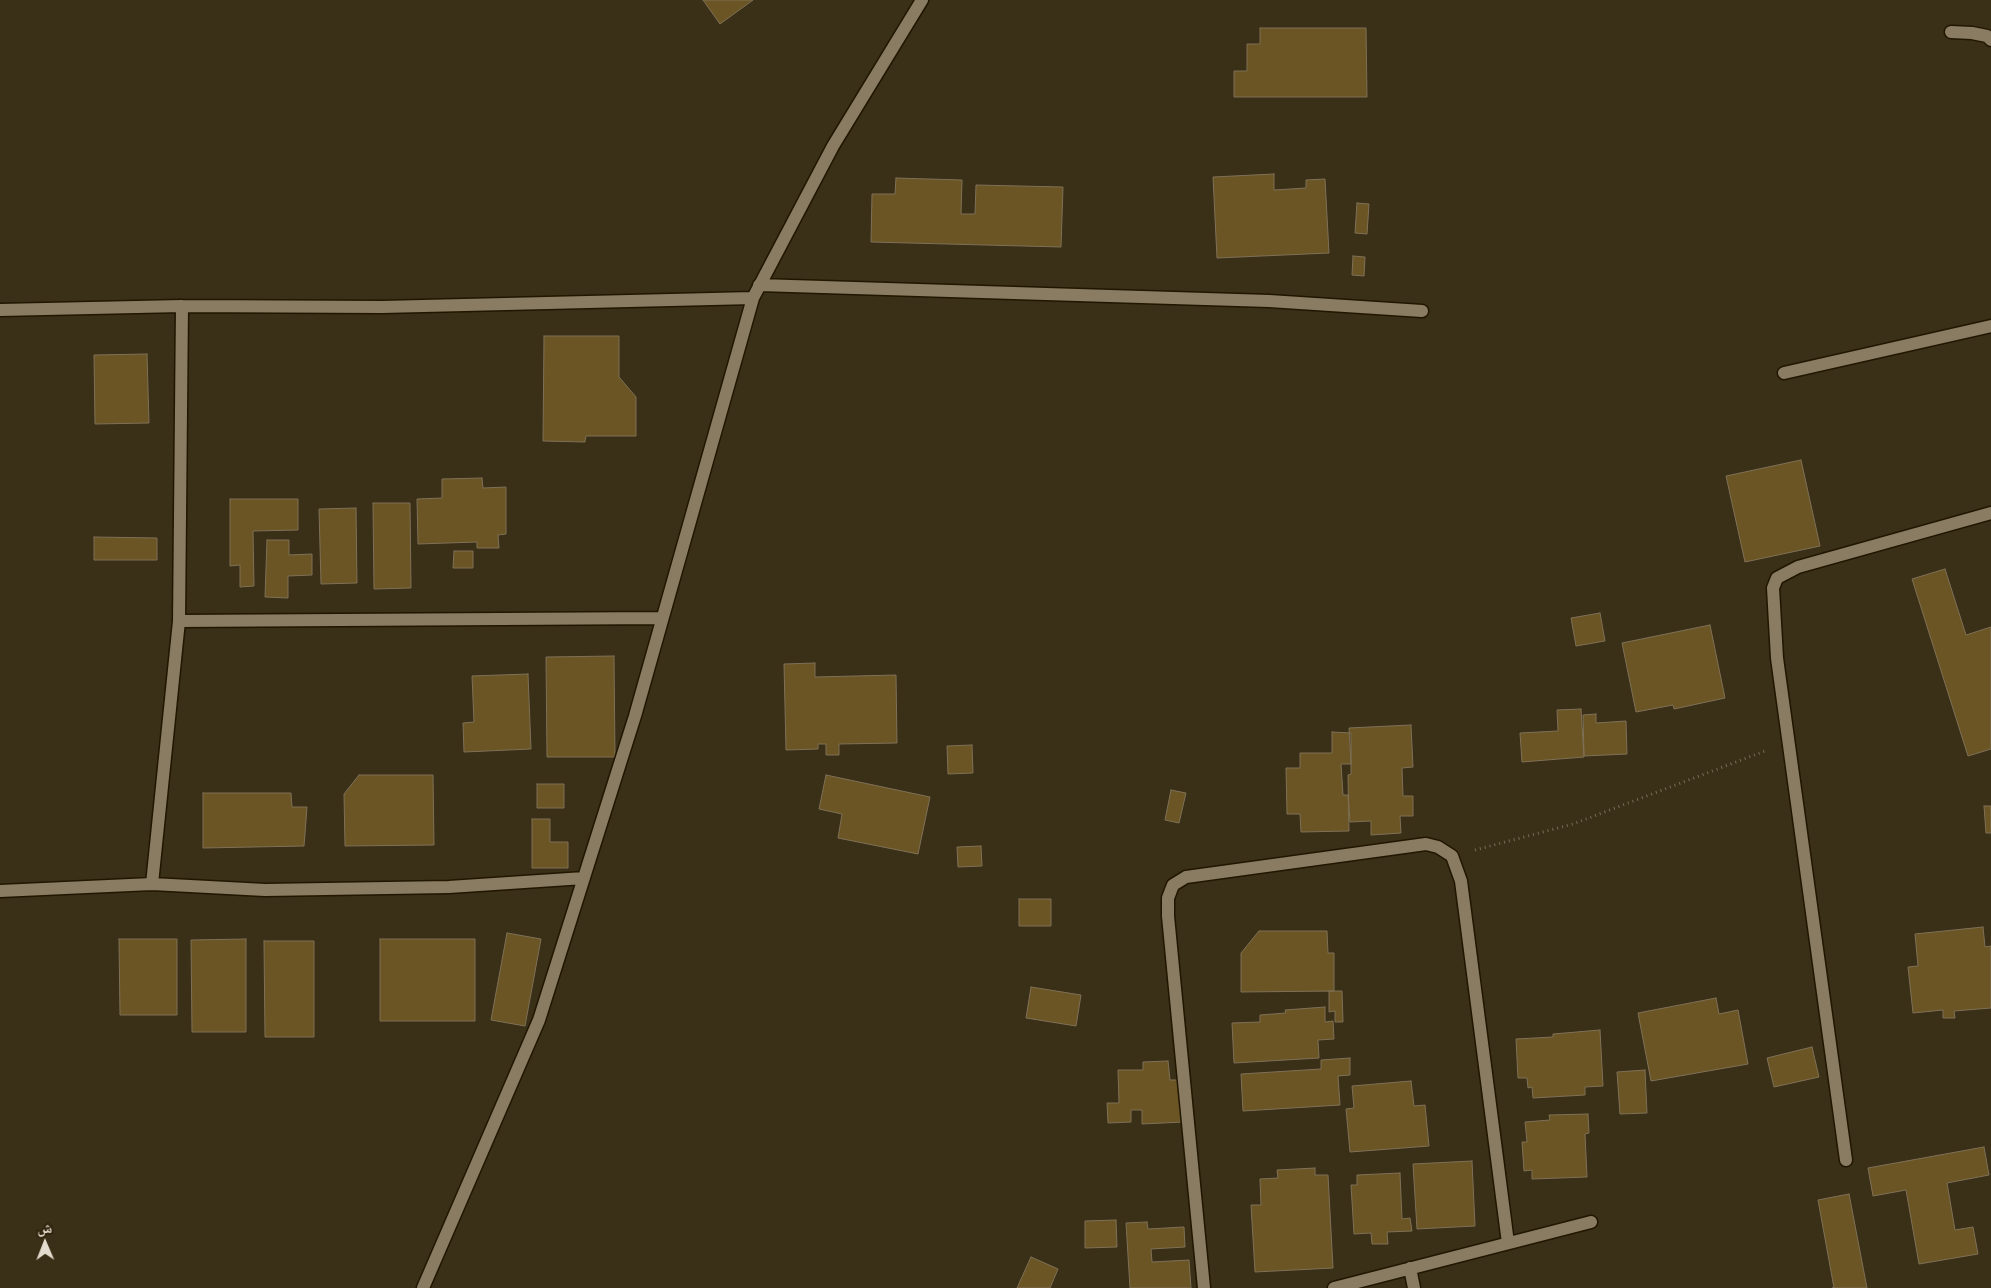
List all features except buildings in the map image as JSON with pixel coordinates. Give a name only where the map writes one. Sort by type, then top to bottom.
[{"type":"street","points":[[423,1288],[539,1020],[635,716],[758,285],[833,146],[922,0]]},
{"type":"street","points":[[1951,32],[1972,32],[1987,36],[1991,40]]},
{"type":"street","points":[[758,285],[1269,302],[1422,311]]},
{"type":"street","points":[[0,310],[182,306],[382,307],[753,298]]},
{"type":"street","points":[[152,884],[180,621],[182,306]]},
{"type":"street","points":[[1784,373],[1991,326]]},
{"type":"street","points":[[1846,1160],[1789,742],[1776,641],[1772,588],[1777,578],[1798,566],[1991,513]]},
{"type":"street","points":[[180,621],[662,618]]},
{"type":"street","points":[[1204,1288],[1168,916],[1168,898],[1173,885],[1186,878],[1426,844],[1438,846],[1452,856],[1461,881],[1508,1243]]},
{"type":"street","points":[[0,891],[152,884],[274,890],[449,887],[584,878]]},
{"type":"street","points":[[1334,1288],[1591,1222]]},
{"type":"street","points":[[1410,1268],[1414,1288]]},
{"type":"path","points":[[1452,856],[1573,824],[1789,742]]}]
